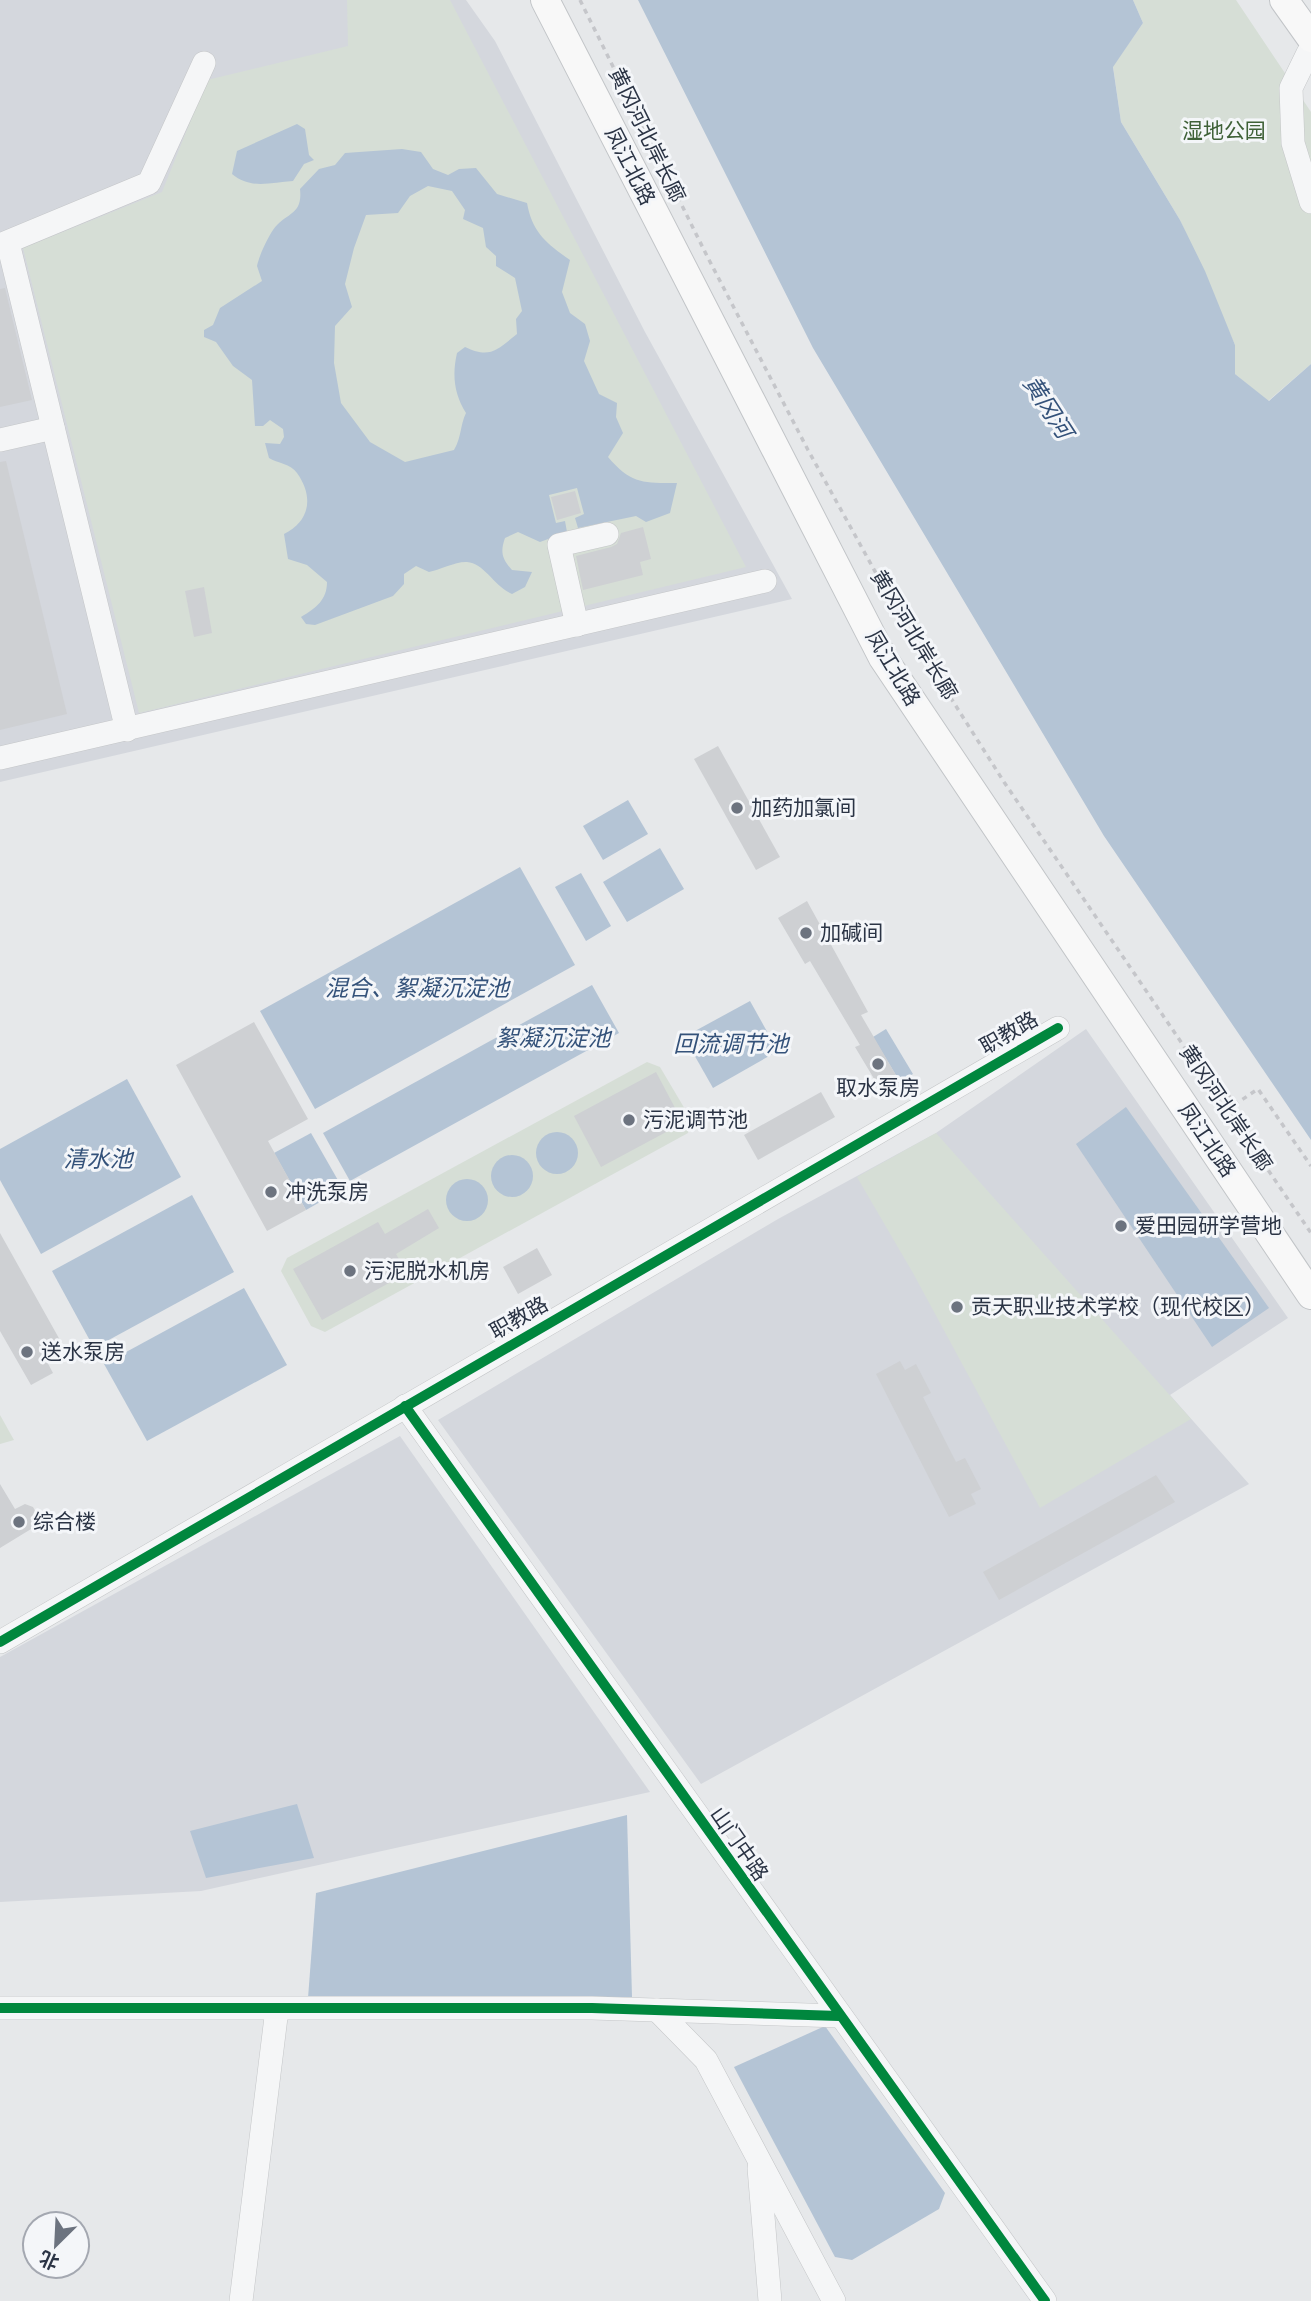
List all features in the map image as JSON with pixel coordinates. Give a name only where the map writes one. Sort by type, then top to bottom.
[{"type":"main road","name":"凤江北路","points":[[545,0],[883,658],[1311,1295]]},
{"type":"main road","points":[[1284,0],[1309,45]]},
{"type":"street","points":[[1309,45],[1291,88],[1293,143],[1311,202]]},
{"type":"street","points":[[127,730],[53,428],[4,244],[149,183],[204,63]]},
{"type":"street","points":[[0,440],[53,428]]},
{"type":"street","points":[[577,625],[559,545],[607,534]]},
{"type":"street","points":[[0,758],[765,581]]},
{"type":"street","name":"职教路","points":[[0,1642],[1058,1028]]},
{"type":"street","name":"山门中路","points":[[405,1406],[1045,2301]]},
{"type":"street","points":[[0,2008],[657,2010],[839,2016]]},
{"type":"street","points":[[241,2301],[277,2009]]},
{"type":"street","points":[[657,2010],[706,2060],[834,2301]]},
{"type":"street","points":[[758,2158],[770,2301]]},
{"type":"path","points":[[1219,1098],[1225,1093],[1237,1103],[1258,1088],[1311,1166]]},
{"type":"shaded area","points":[[0,0],[466,0],[495,41],[645,332],[792,599],[0,782]]},
{"type":"shaded area","points":[[1086,1029],[1288,1318],[1170,1395],[1249,1484],[701,1784],[438,1420],[778,1219],[936,1133]]},
{"type":"shaded area","points":[[400,1436],[650,1792],[201,1891],[0,1902],[0,1657]]},
{"type":"green space","points":[[347,0],[450,0],[746,567],[139,713],[23,248],[162,192],[207,80],[348,46]]},
{"type":"green space","name":"湿地公园","points":[[1133,0],[1236,0],[1311,112],[1311,364],[1268,401],[1235,374],[1235,345],[1180,220],[1121,122],[1113,66],[1143,23]]},
{"type":"green space","points":[[647,1062],[660,1067],[692,1121],[688,1133],[325,1332],[311,1326],[281,1271],[287,1258]]},
{"type":"green space","points":[[936,1133],[1191,1419],[1040,1508],[913,1273],[857,1177]]},
{"type":"green space","points":[[0,1415],[14,1440],[0,1444]]},
{"type":"water","name":"黄冈河","points":[[638,0],[1133,0],[1143,23],[1113,67],[1121,122],[1180,220],[1205,271],[1235,345],[1235,374],[1269,401],[1311,364],[1311,1140],[1104,836],[813,348]]},
{"type":"water","points":[[297,124],[305,129],[309,155],[314,160],[304,164],[293,181],[254,184],[232,174],[237,151]]},
{"type":"water","points":[[402,149],[421,152],[433,169],[448,175],[459,169],[476,168],[497,194],[527,203],[537,230],[570,260],[562,292],[570,313],[585,324],[590,341],[584,361],[599,394],[617,403],[616,417],[623,433],[608,457],[616,466],[638,480],[677,483],[670,513],[646,522],[636,516],[578,528],[575,518],[584,514],[577,488],[549,495],[556,523],[565,521],[567,532],[540,542],[518,532],[505,538],[502,551],[512,570],[532,572],[525,587],[512,594],[473,563],[458,563],[429,572],[416,566],[404,574],[404,584],[393,596],[315,625],[306,624],[301,617],[320,603],[327,582],[307,565],[288,559],[284,534],[293,529],[304,515],[307,508],[306,491],[294,470],[269,458],[265,443],[280,444],[284,437],[283,429],[270,420],[263,426],[255,426],[252,380],[233,366],[216,342],[204,337],[204,330],[213,325],[220,308],[262,281],[257,266],[273,230],[296,209],[300,189],[319,169],[335,165],[345,153]],"holes":[[[428,186],[452,191],[465,210],[463,219],[483,228],[486,247],[496,256],[496,266],[515,278],[522,311],[516,319],[517,334],[498,348],[481,352],[465,347],[457,353],[455,384],[466,413],[454,450],[405,462],[370,442],[341,403],[334,363],[335,326],[352,307],[345,284],[366,215],[398,213],[410,196]]]},
{"type":"water","points":[[628,800],[648,834],[603,860],[583,826]]},
{"type":"water","points":[[660,848],[684,889],[627,922],[603,882]]},
{"type":"water","name":"混合、絮凝沉淀池","points":[[520,867],[575,965],[315,1109],[260,1011]]},
{"type":"water","points":[[581,873],[611,926],[586,941],[555,887]]},
{"type":"water","name":"絮凝沉淀池","points":[[592,985],[619,1033],[350,1181],[323,1133]]},
{"type":"water","name":"回流调节池","points":[[750,1001],[778,1051],[713,1088],[684,1037]]},
{"type":"water","points":[[886,1029],[913,1074],[900,1082],[873,1037]]},
{"type":"water","name":"清水池","points":[[127,1079],[181,1177],[41,1254],[0,1180],[0,1149]]},
{"type":"water","points":[[1126,1107],[1269,1308],[1212,1347],[1076,1144]]},
{"type":"water","points":[[557,1132],[572,1138],[578,1153],[572,1168],[557,1174],[542,1168],[536,1153],[542,1138]]},
{"type":"water","points":[[311,1133],[343,1189],[306,1210],[274,1153]]},
{"type":"water","points":[[512,1155],[527,1161],[533,1176],[527,1191],[512,1197],[497,1191],[491,1176],[497,1161]]},
{"type":"water","points":[[467,1179],[482,1185],[488,1200],[482,1215],[467,1221],[452,1215],[446,1200],[452,1185]]},
{"type":"water","name":"清水池","points":[[192,1195],[234,1272],[94,1348],[52,1271]]},
{"type":"water","points":[[244,1288],[287,1365],[147,1441],[104,1364]]},
{"type":"water","points":[[297,1804],[314,1858],[206,1878],[190,1831]]},
{"type":"water","points":[[627,1815],[632,1997],[308,1998],[316,1893]]},
{"type":"water","points":[[825,2026],[945,2193],[939,2209],[852,2260],[835,2257],[734,2067]]},
{"type":"building","points":[[5,288],[32,400],[0,407],[0,289]]},
{"type":"building","points":[[6,461],[67,714],[0,730],[0,462]]},
{"type":"building","points":[[575,491],[581,513],[557,520],[551,497]]},
{"type":"building","points":[[643,527],[651,559],[640,562],[643,575],[583,590],[576,556],[611,547],[617,544],[621,533]]},
{"type":"building","points":[[204,587],[212,633],[194,637],[185,591]]},
{"type":"building","name":"加药加氯间","points":[[718,746],[780,857],[756,870],[694,759]]},
{"type":"building","points":[[807,901],[868,1012],[861,1015],[900,1082],[882,1092],[855,1047],[860,1045],[810,961],[805,964],[778,918]]},
{"type":"building","points":[[254,1022],[308,1119],[268,1141],[306,1210],[267,1231],[176,1065]]},
{"type":"building","name":"污泥调节池","points":[[656,1072],[683,1123],[601,1167],[574,1116]]},
{"type":"building","points":[[821,1092],[835,1117],[758,1160],[744,1135]]},
{"type":"building","name":"污泥脱水机房","points":[[428,1209],[439,1228],[396,1254],[407,1273],[322,1320],[293,1269],[378,1222],[385,1234]]},
{"type":"building","points":[[0,1233],[65,1349],[46,1360],[53,1373],[31,1385],[0,1331]]},
{"type":"building","points":[[537,1248],[552,1275],[518,1294],[503,1267]]},
{"type":"building","points":[[900,1361],[905,1370],[916,1364],[931,1393],[923,1397],[956,1462],[965,1458],[981,1489],[971,1494],[976,1504],[949,1517],[876,1374]]},
{"type":"building","points":[[1156,1475],[1175,1502],[999,1600],[983,1572]]},
{"type":"building","name":"综合楼","points":[[0,1484],[15,1509],[25,1504],[33,1507],[39,1518],[36,1526],[0,1548]]},
{"type":"cycle path","points":[[0,1642],[1058,1028]]},
{"type":"cycle path","points":[[405,1406],[1045,2301]]},
{"type":"cycle path","points":[[0,2008],[592,2008],[839,2016]]},
{"type":"place","name":"加药加氯间","points":[[737,808]]},
{"type":"place","name":"加碱间","points":[[806,933]]},
{"type":"place","name":"取水泵房","points":[[878,1064]]},
{"type":"place","name":"污泥调节池","points":[[629,1120]]},
{"type":"place","name":"冲洗泵房","points":[[271,1192]]},
{"type":"place","name":"爱田园研学营地","points":[[1121,1226]]},
{"type":"place","name":"污泥脱水机房","points":[[350,1271]]},
{"type":"place","name":"贡天职业技术学校（现代校区）","points":[[957,1307]]},
{"type":"place","name":"送水泵房","points":[[27,1352]]},
{"type":"place","name":"综合楼","points":[[19,1522]]}]
